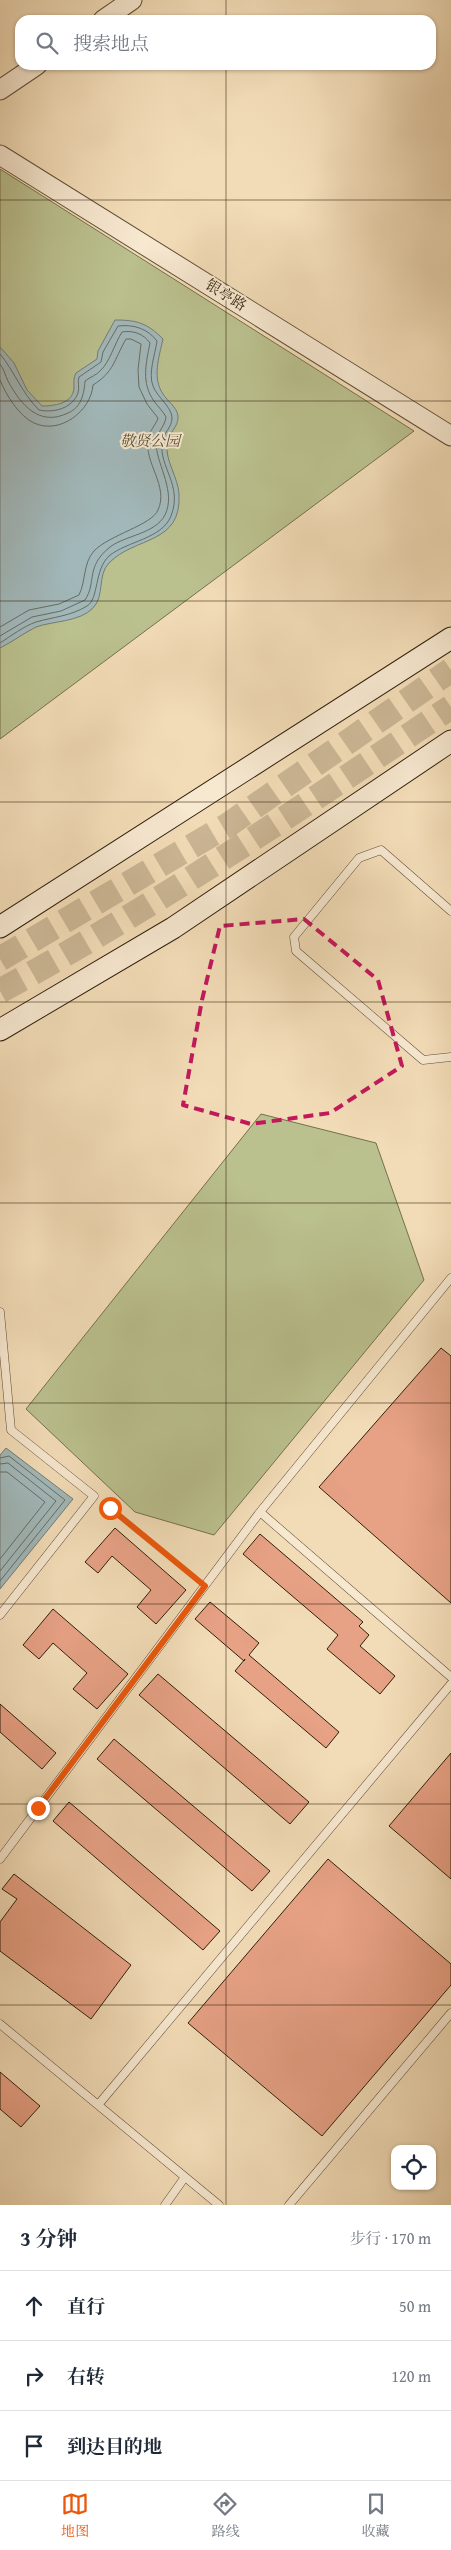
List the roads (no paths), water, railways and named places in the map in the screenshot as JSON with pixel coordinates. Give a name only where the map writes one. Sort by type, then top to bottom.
[{"type":"main road","points":[[0,927],[451,638]]},
{"type":"main road","points":[[0,1030],[173,928],[451,741]]},
{"type":"street","points":[[110,15],[132,0]]},
{"type":"street","points":[[0,90],[30,70]]},
{"type":"street","name":"银亭路","points":[[0,155],[451,436]]},
{"type":"lane","points":[[451,911],[381,850],[359,858],[294,937],[296,951],[423,1060],[451,1057]]},
{"type":"lane","points":[[0,1859],[260,1512],[451,1278]]},
{"type":"lane","points":[[0,1312],[11,1430],[94,1496],[0,1615]]},
{"type":"lane","points":[[260,1512],[451,1678]]},
{"type":"lane","points":[[98,2105],[451,1684]]},
{"type":"lane","points":[[289,2205],[451,2013]]},
{"type":"lane","points":[[0,2024],[219,2205]]},
{"type":"lane","points":[[165,2205],[184,2177]]},
{"type":"water","points":[[115,320],[141,323],[152,329],[163,339],[157,374],[160,388],[176,410],[178,416],[177,423],[168,439],[167,450],[178,488],[178,510],[173,523],[165,531],[155,538],[120,554],[109,563],[103,573],[97,603],[87,613],[73,619],[36,627],[0,648],[0,347],[14,363],[27,390],[42,406],[57,405],[70,398],[73,393],[76,373],[97,359],[98,351]]},
{"type":"water","points":[[6,1448],[73,1499],[0,1589],[0,1455]]},
{"type":"tunnel","points":[[0,959],[228,825],[451,670]]},
{"type":"tunnel","points":[[0,991],[116,925],[172,890],[285,818],[451,707]]},
{"type":"park label","name":"敬贤公园","points":[[150,441]]}]
